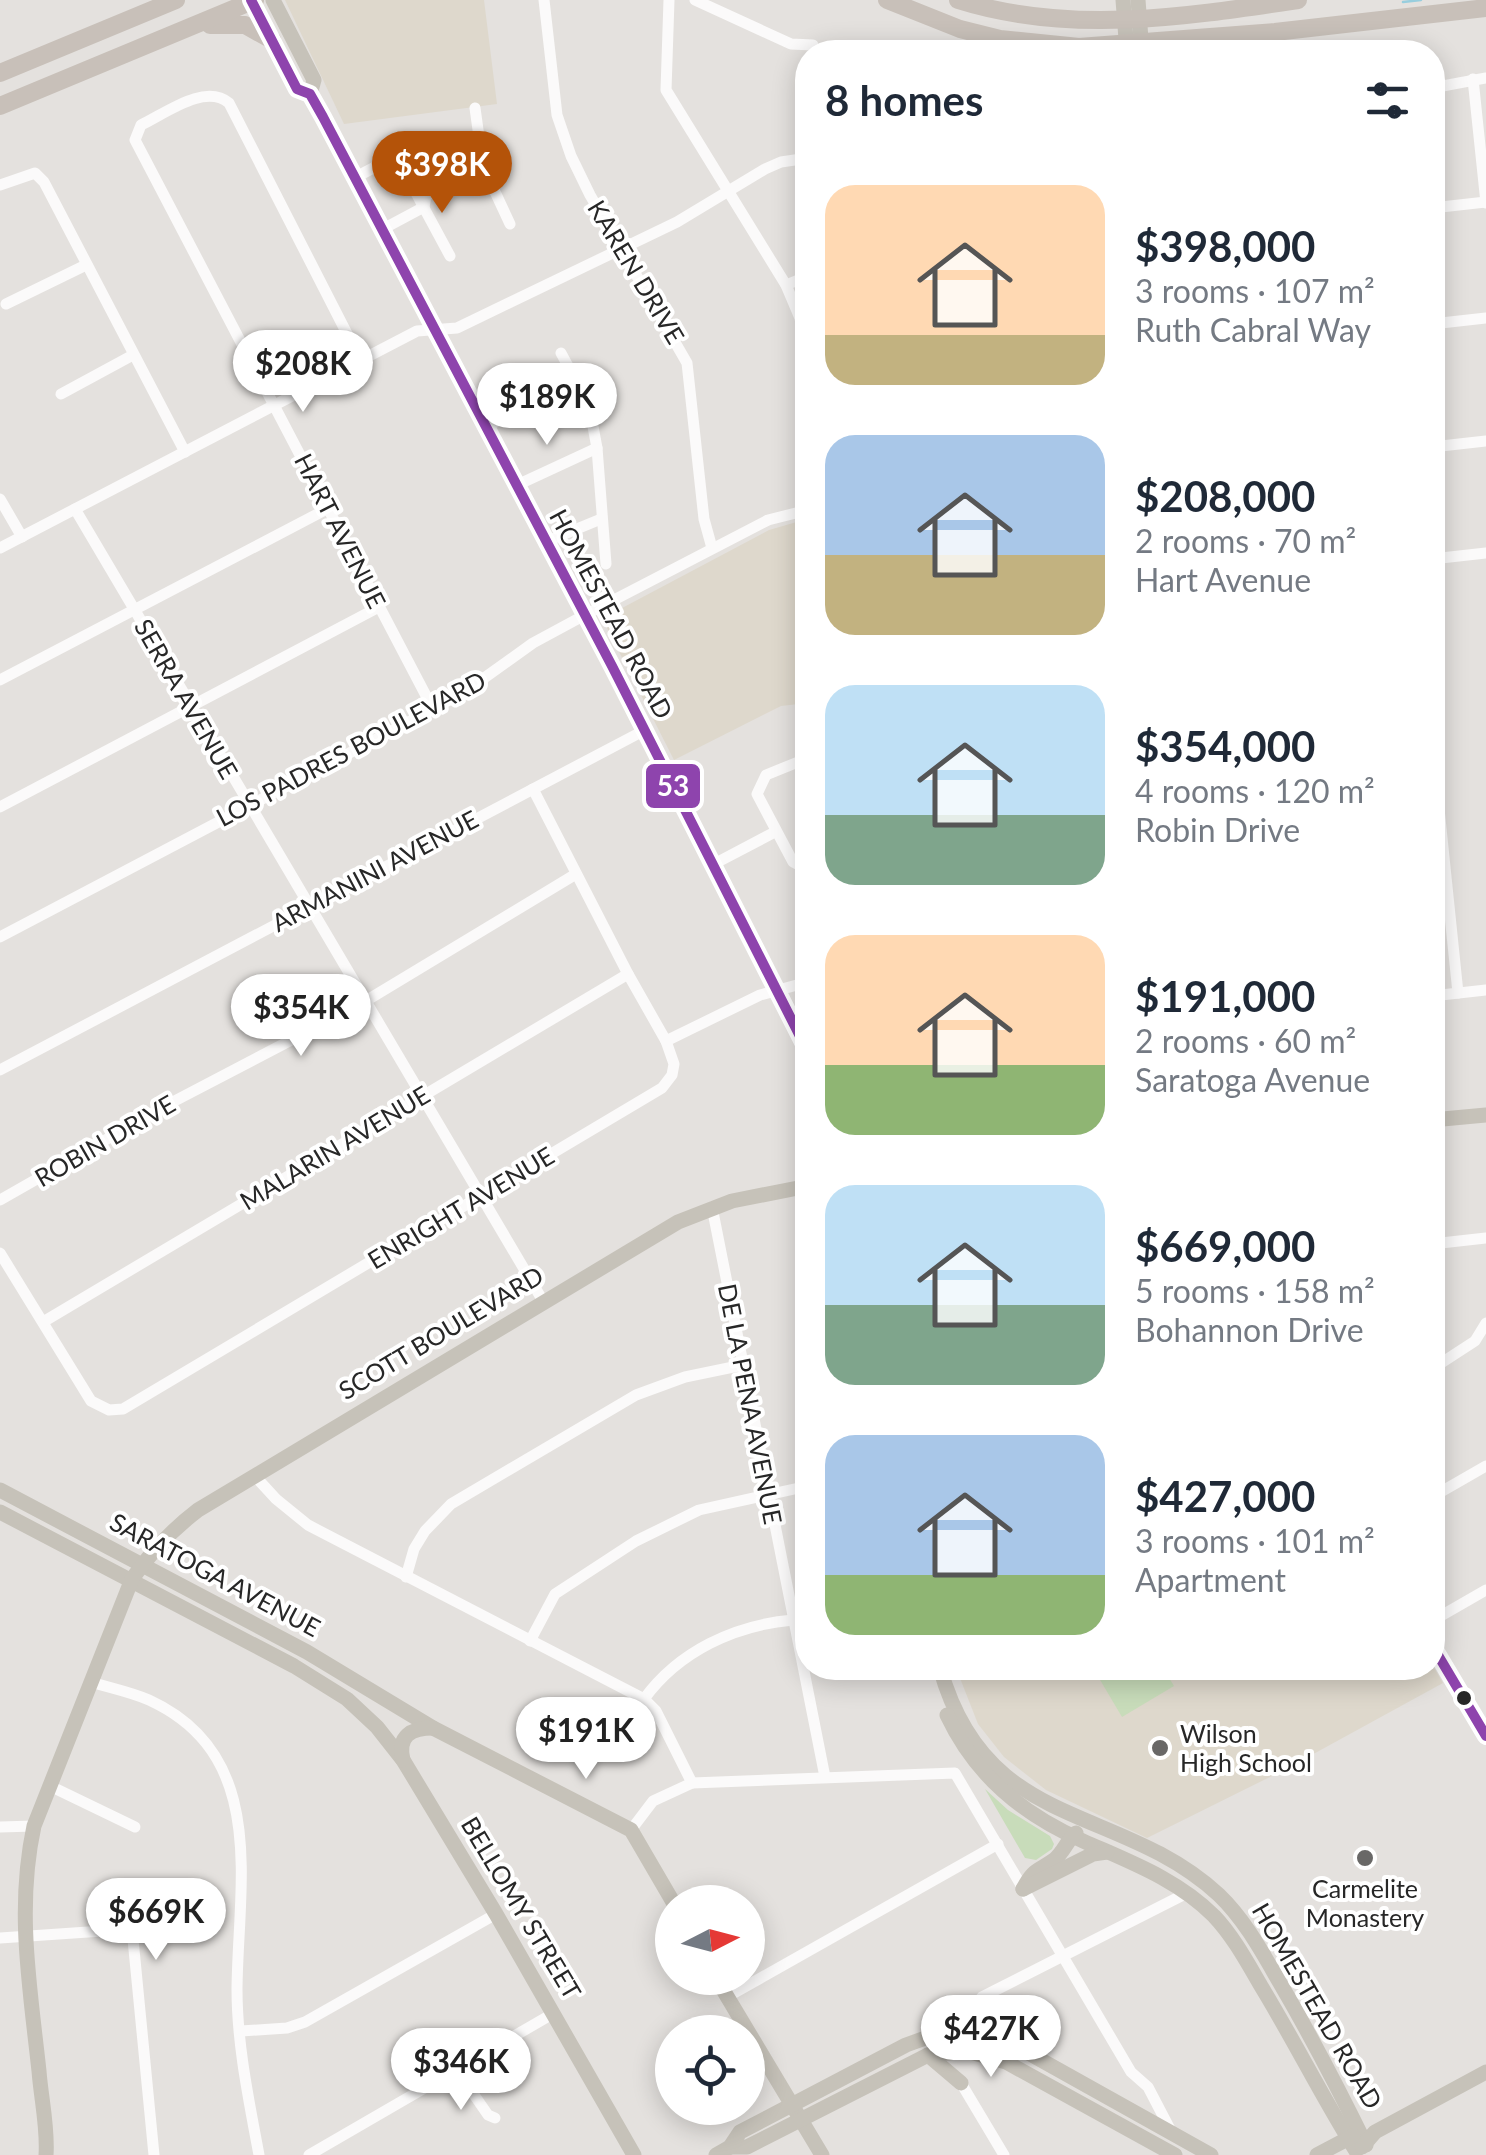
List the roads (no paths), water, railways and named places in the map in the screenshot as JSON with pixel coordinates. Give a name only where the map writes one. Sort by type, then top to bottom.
[{"type":"highway","points":[[0,73],[176,0]]},
{"type":"highway","points":[[0,106],[253,0]]},
{"type":"highway","points":[[887,0],[935,20],[1010,40]]},
{"type":"highway","points":[[958,0],[1035,18],[1298,0]]},
{"type":"highway","points":[[1211,40],[1486,8]]},
{"type":"highway","points":[[194,26],[240,23],[272,40]]},
{"type":"main road","name":"HOMESTEAD ROAD","points":[[253,0],[297,89],[310,94],[645,730],[795,1027]]},
{"type":"main road","name":"HOMESTEAD ROAD","points":[[273,0],[314,80],[310,94]]},
{"type":"main road","points":[[1123,0],[1134,13],[1134,40]]},
{"type":"main road","points":[[1445,1119],[1486,1114]]},
{"type":"main road","name":"SCOTT BOULEVARD","points":[[46,2155],[24,1936],[23,1884],[34,1826],[137,1572],[176,1526],[543,1300],[678,1222],[712,1207],[795,1189]]},
{"type":"main road","name":"SARATOGA AVENUE","points":[[0,1490],[347,1699]]},
{"type":"main road","name":"SARATOGA AVENUE","points":[[0,1512],[307,1652],[433,1728],[631,1830]]},
{"type":"main road","points":[[1445,1666],[1485,1734]]},
{"type":"main road","name":"HOMESTEAD ROAD","points":[[940,1680],[946,1713],[958,1739],[982,1773],[1032,1816],[1149,1870],[1188,1893],[1215,1917],[1360,2145]]},
{"type":"main road","name":"HOMESTEAD ROAD","points":[[944,1680],[964,1727],[1012,1782],[1082,1821],[1181,1866],[1202,1880],[1238,1916],[1315,2043],[1360,2145]]},
{"type":"main road","name":"BELLOMY STREET","points":[[347,1699],[377,1727],[403,1760],[634,2155]]},
{"type":"main road","points":[[377,1727],[392,1726],[403,1710]]},
{"type":"main road","points":[[403,1760],[400,1750],[406,1735],[416,1728],[433,1728]]},
{"type":"main road","points":[[1063,1869],[1082,1821]]},
{"type":"main road","points":[[631,1830],[663,1885]]},
{"type":"main road","points":[[1024,1889],[1032,1870],[1056,1858],[1067,1840],[1074,1837]]},
{"type":"main road","points":[[1024,1889],[1094,1854],[1108,1852]]},
{"type":"main road","points":[[727,1996],[822,2155]]},
{"type":"main road","points":[[723,2151],[747,2146],[906,2045],[931,2036],[968,2034],[1022,2050],[1211,2155]]},
{"type":"main road","points":[[796,2112],[928,2055],[967,2052],[1006,2062],[1175,2155]]},
{"type":"main road","points":[[928,2055],[962,2083]]},
{"type":"main road","points":[[1317,2155],[1360,2145],[1486,2072]]},
{"type":"street","name":"KAREN DRIVE","points":[[544,0],[557,114],[571,156],[687,363],[704,519],[712,548]]},
{"type":"street","points":[[668,0],[666,90],[786,285],[795,306]]},
{"type":"street","points":[[695,0],[795,44]]},
{"type":"street","points":[[1445,85],[1480,78],[1486,202],[1445,207]]},
{"type":"street","name":"HART AVENUE","points":[[361,361],[224,98],[206,94],[141,124],[135,140],[433,709]]},
{"type":"street","points":[[475,108],[483,166],[510,224]]},
{"type":"street","points":[[354,178],[425,141],[441,171]]},
{"type":"street","points":[[0,548],[417,331],[457,328],[677,222],[781,162],[795,160]]},
{"type":"street","points":[[424,207],[426,196],[483,166]]},
{"type":"street","points":[[0,185],[35,173],[44,182],[185,452]]},
{"type":"street","points":[[409,180],[450,256]]},
{"type":"street","points":[[381,230],[424,207]]},
{"type":"street","points":[[6,304],[86,264]]},
{"type":"street","points":[[786,285],[795,281]]},
{"type":"street","points":[[1445,323],[1486,318]]},
{"type":"street","points":[[561,353],[590,405],[606,564]]},
{"type":"street","points":[[61,394],[133,355]]},
{"type":"street","points":[[484,429],[574,375]]},
{"type":"street","points":[[1445,446],[1486,441]]},
{"type":"street","points":[[514,486],[597,448]]},
{"type":"street","points":[[0,499],[22,537]]},
{"type":"street","points":[[0,680],[329,508]]},
{"type":"street","name":"SERRA AVENUE","points":[[75,509],[543,1300]]},
{"type":"street","name":"LOS PADRES BOULEVARD","points":[[0,937],[466,691],[534,643],[583,616],[768,520],[795,513]]},
{"type":"street","points":[[545,542],[601,519]]},
{"type":"street","points":[[1445,558],[1486,553]]},
{"type":"street","points":[[0,807],[379,607]]},
{"type":"street","name":"ARMANINI AVENUE","points":[[0,1070],[645,730]]},
{"type":"street","points":[[795,762],[773,770],[760,782],[758,794],[795,863]]},
{"type":"street","points":[[533,789],[666,1041],[777,989],[795,985]]},
{"type":"street","points":[[714,864],[775,832]]},
{"type":"street","points":[[1445,868],[1458,994]]},
{"type":"street","name":"ROBIN DRIVE","points":[[0,1200],[165,1106],[364,1002],[576,874]]},
{"type":"street","name":"MALARIN AVENUE","points":[[42,1322],[628,974]]},
{"type":"street","points":[[1445,995],[1486,990]]},
{"type":"street","name":"ENRIGHT AVENUE","points":[[42,1322],[91,1401],[108,1410],[123,1408],[662,1088],[672,1075],[674,1064],[666,1041]]},
{"type":"street","name":"DE LA PENA AVENUE","points":[[712,1207],[795,1630]]},
{"type":"street","points":[[1445,1243],[1486,1238]]},
{"type":"street","points":[[0,1253],[42,1322]]},
{"type":"street","points":[[1445,1360],[1475,1340],[1486,1323]]},
{"type":"street","points":[[406,1577],[414,1549],[425,1531],[451,1504],[636,1395],[685,1377],[743,1365]]},
{"type":"street","points":[[1445,1490],[1486,1466]]},
{"type":"street","points":[[254,1475],[308,1525],[644,1699],[656,1712],[692,1783]]},
{"type":"street","points":[[530,1641],[545,1608],[569,1582],[636,1541],[700,1510],[795,1488]]},
{"type":"street","points":[[1445,1613],[1486,1590]]},
{"type":"street","points":[[644,1699],[680,1660],[733,1632],[767,1622],[793,1620]]},
{"type":"street","name":"DE LA PENA AVENUE","points":[[805,1680],[825,1778]]},
{"type":"street","points":[[91,1682],[146,1699],[180,1719],[193,1728],[228,1776],[238,1810],[240,1842],[237,1995],[244,2070],[259,2155]]},
{"type":"street","points":[[631,1830],[653,1801],[692,1783],[954,1773],[1131,2072],[1148,2088],[1172,2133]]},
{"type":"street","points":[[50,1786],[135,1827]]},
{"type":"street","points":[[0,1827],[34,1826]]},
{"type":"street","points":[[727,1996],[998,1844]]},
{"type":"street","points":[[968,2034],[972,2009],[982,1997],[1188,1893]]},
{"type":"street","points":[[240,2031],[287,2028],[304,2022],[496,1914]]},
{"type":"street","points":[[0,1938],[132,1929],[154,2155]]},
{"type":"street","points":[[309,2155],[554,2013]]},
{"type":"street","points":[[457,2070],[488,2115],[495,2118]]},
{"type":"street","points":[[962,2083],[1004,2155]]},
{"type":"waterway","points":[[1403,2],[1421,0]]},
{"type":"place","name":"Wilson High School","points":[[1160,1748]]},
{"type":"place","name":"Carmelite Monastery","points":[[1365,1858]]}]
